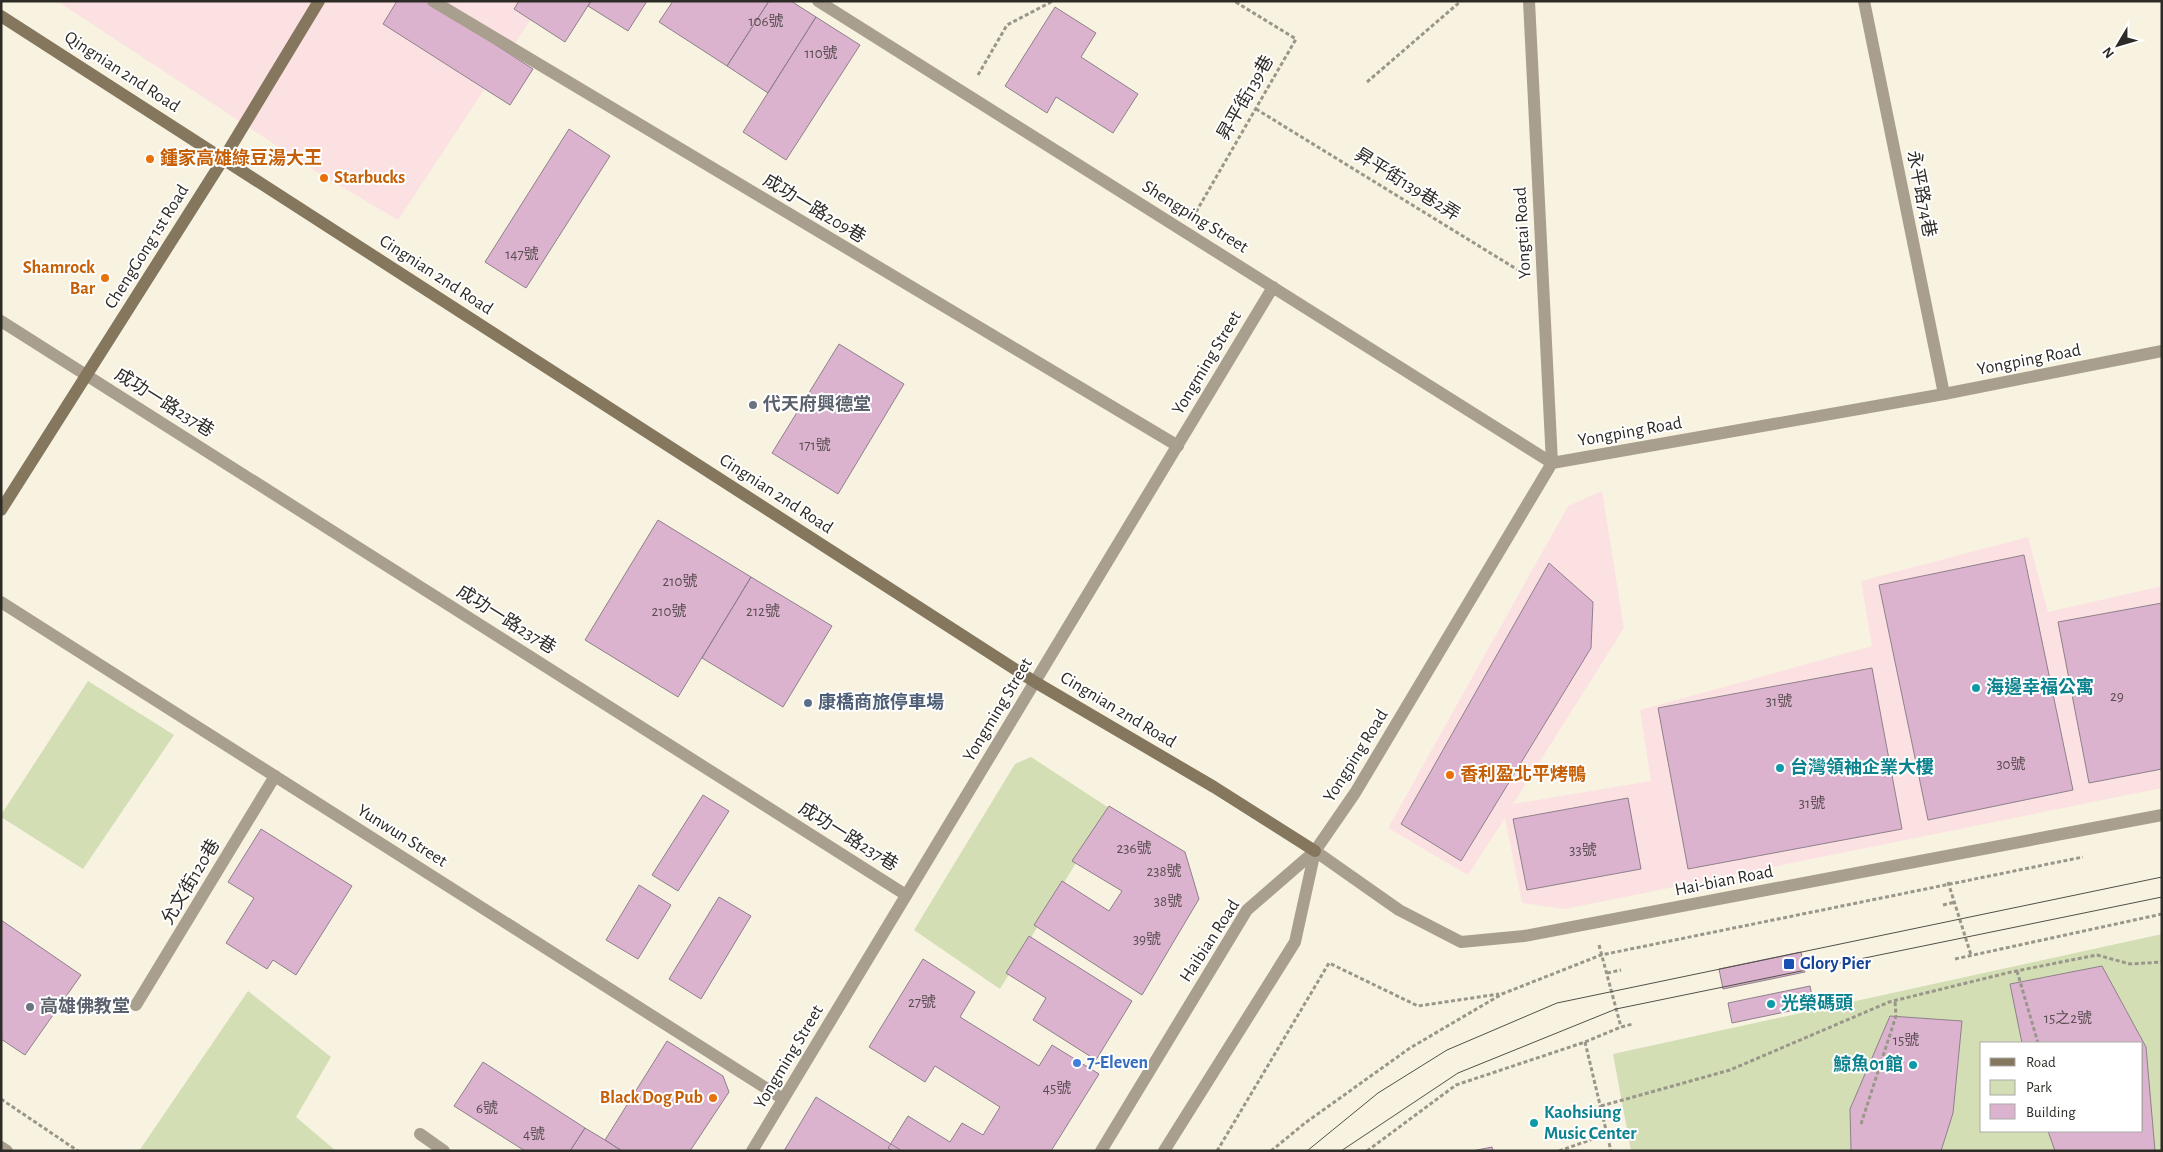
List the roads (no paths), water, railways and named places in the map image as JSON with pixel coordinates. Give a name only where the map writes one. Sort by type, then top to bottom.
[{"type":"street","name":"ChengGong 1st Road","points":[[1,510],[224,158],[319,1]]},
{"type":"street","name":"成功一路209巷","points":[[433,1],[1178,446]]},
{"type":"street","name":"Shengping Street","points":[[818,1],[1552,463]]},
{"type":"street","name":"Yongtai Road","points":[[1529,1],[1552,463]]},
{"type":"street","name":"永平路74巷","points":[[1864,1],[1944,394]]},
{"type":"street","name":"Qingnian 2nd Road","points":[[1,16],[224,158]]},
{"type":"street","name":"Cingnian 2nd Road","points":[[224,158],[1035,682],[1214,787],[1315,852]]},
{"type":"street","name":"Yongming Street","points":[[752,1151],[1273,287]]},
{"type":"street","name":"成功一路237巷","points":[[1,321],[906,895]]},
{"type":"street","name":"Yongping Road","points":[[1315,852],[1364,779],[1552,463],[1944,394],[2162,352]]},
{"type":"street","name":"Yunwun Street","points":[[1,602],[783,1099]]},
{"type":"street","name":"允文街120巷","points":[[136,1005],[275,776]]},
{"type":"street","name":"Hai-bian Road","points":[[1315,852],[1399,910],[1461,942],[1524,936],[2162,815]]},
{"type":"street","name":"Haibian Road","points":[[1101,1151],[1247,910],[1315,852]]},
{"type":"street","points":[[1164,1151],[1295,942],[1315,852]]},
{"type":"street","points":[[420,1134],[444,1151]]},
{"type":"street","points":[[1,1147],[7,1151]]},
{"type":"tram line","points":[[1307,1151],[1378,1093],[1447,1050],[1557,1003],[2162,877]]},
{"type":"tram line","points":[[1341,1151],[1458,1073],[1616,1009],[2162,897]]},
{"type":"place","name":"鍾家高雄綠豆湯大王","points":[[150,159]]},
{"type":"place","name":"Starbucks","points":[[324,178]]},
{"type":"place","name":"Shamrock Bar","points":[[105,278]]},
{"type":"place","name":"代天府興德堂","points":[[753,405]]},
{"type":"place","name":"海邊幸福公寓","points":[[1976,688]]},
{"type":"place","name":"康橋商旅停車場","points":[[808,703]]},
{"type":"place","name":"台灣領袖企業大樓","points":[[1780,768]]},
{"type":"place","name":"香利盈北平烤鴨","points":[[1450,775]]},
{"type":"place","name":"Glory Pier","points":[[1789,964]]},
{"type":"place","name":"光榮碼頭","points":[[1771,1004]]},
{"type":"place","name":"高雄佛教堂","points":[[30,1007]]},
{"type":"place","name":"7-Eleven","points":[[1077,1063]]},
{"type":"place","name":"鯨魚01館","points":[[1913,1065]]},
{"type":"place","name":"Black Dog Pub","points":[[713,1098]]},
{"type":"place","name":"Kaohsiung Music Center","points":[[1534,1123]]}]
